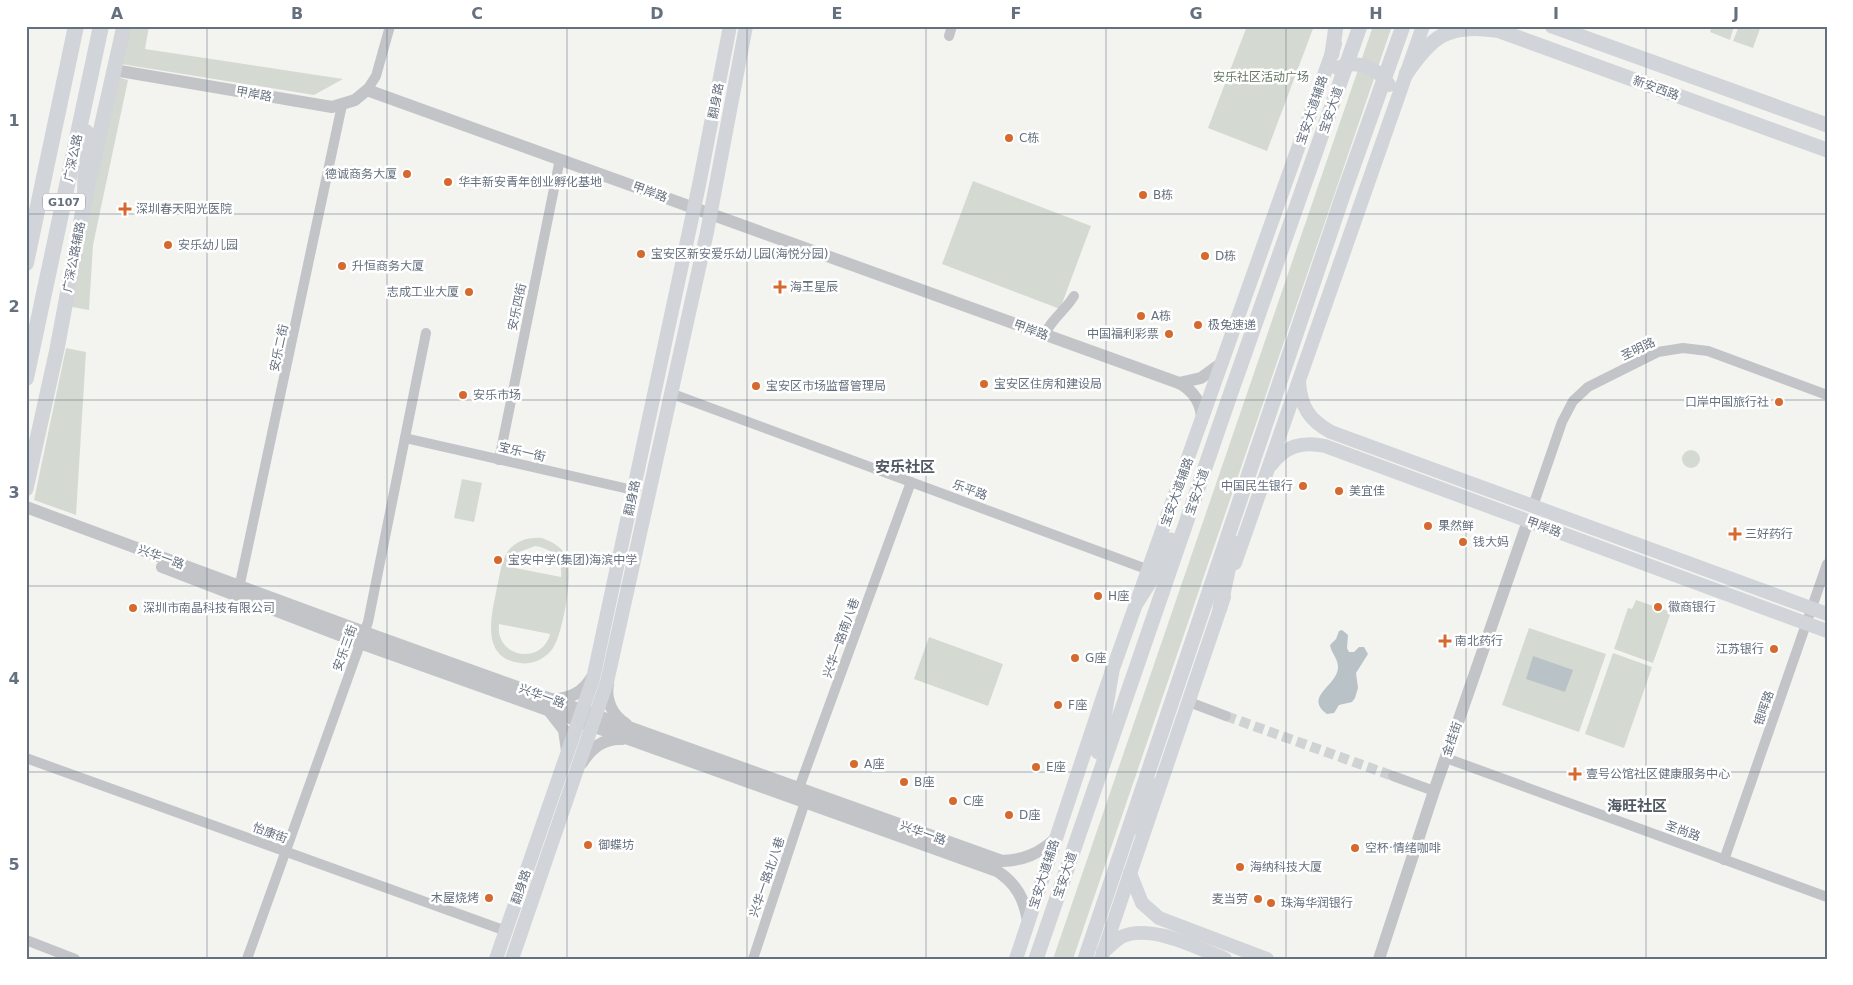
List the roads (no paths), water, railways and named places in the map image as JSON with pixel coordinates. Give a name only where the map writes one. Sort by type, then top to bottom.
[{"type":"highway","name":"广深公路","points":[[26,263],[76,26]]},
{"type":"highway","name":"广深公路","points":[[26,378],[101,26]]},
{"type":"highway","points":[[85,199],[87,94]]},
{"type":"main road","name":"广深公路辅路","points":[[26,489],[57,349],[85,199],[124,26]]},
{"type":"main road","name":"翻身路","points":[[496,959],[581,716],[595,668],[694,208],[730,26]]},
{"type":"main road","name":"翻身路","points":[[512,959],[595,721],[610,670],[710,214],[746,26]]},
{"type":"main road","points":[[1332,54],[1336,26]]},
{"type":"main road","name":"宝安大道辅路","points":[[1016,959],[1112,671],[1342,26]]},
{"type":"main road","name":"宝安大道","points":[[1036,959],[1207,462],[1360,26]]},
{"type":"main road","points":[[1102,956],[1122,872],[1248,476],[1343,195],[1403,26]]},
{"type":"main road","points":[[1084,959],[1159,784],[1189,702],[1267,470],[1423,26]]},
{"type":"main road","name":"新安西路","points":[[1552,26],[1827,125]]},
{"type":"main road","name":"新安西路","points":[[1406,74],[1429,44],[1442,34],[1458,28],[1476,27],[1493,29],[1827,150]]},
{"type":"main road","points":[[1322,81],[1339,67],[1350,64],[1367,66],[1384,77],[1396,102]]},
{"type":"main road","points":[[26,228],[40,200]]},
{"type":"main road","name":"甲岸路","points":[[1299,378],[1300,398],[1304,409],[1319,426],[1332,432],[1827,614]]},
{"type":"main road","name":"甲岸路","points":[[1267,470],[1278,456],[1291,447],[1312,443],[1827,631]]},
{"type":"main road","points":[[1137,602],[1159,566],[1207,462]]},
{"type":"main road","points":[[1220,608],[1248,476]]},
{"type":"main road","points":[[1463,497],[1457,492],[1457,488],[1461,482],[1467,482]]},
{"type":"main road","points":[[1076,843],[1103,730],[1112,671]]},
{"type":"main road","points":[[1122,872],[1142,902],[1159,918],[1267,959]]},
{"type":"main road","points":[[1102,956],[1122,937],[1143,933],[1168,937],[1225,959]]},
{"type":"street","points":[[342,105],[355,100],[367,90],[376,76],[390,26]]},
{"type":"street","name":"甲岸路","points":[[114,70],[332,107],[342,105]]},
{"type":"street","name":"甲岸路","points":[[367,90],[1179,383]]},
{"type":"street","name":"安乐二街","points":[[239,590],[342,105]]},
{"type":"street","name":"安乐四街","points":[[499,460],[560,160]]},
{"type":"street","points":[[1045,335],[1048,325],[1066,308],[1074,296]]},
{"type":"street","name":"安乐三街","points":[[247,959],[362,638],[426,333]]},
{"type":"street","name":"圣明路","points":[[1533,506],[1562,422],[1573,401],[1596,383],[1658,352],[1683,348],[1708,351],[1827,395]]},
{"type":"street","points":[[1179,383],[1201,378],[1223,361]]},
{"type":"street","points":[[1179,383],[1188,388],[1200,404],[1202,421]]},
{"type":"street","name":"乐平路","points":[[670,392],[1149,570]]},
{"type":"street","name":"宝乐一街","points":[[405,438],[633,490]]},
{"type":"street","name":"兴华一路南八巷","points":[[799,788],[911,482]]},
{"type":"street","name":"兴华一路","points":[[26,507],[536,706],[581,716],[637,736],[805,802],[997,871],[1016,888],[1022,898],[1028,922]]},
{"type":"street","name":"兴华一路","points":[[26,515],[239,590]]},
{"type":"street","name":"金桂街","points":[[1379,959],[1434,791],[1528,521]]},
{"type":"street","name":"银晖路","points":[[1724,860],[1827,564]]},
{"type":"street","name":"兴华一路","points":[[362,638],[550,699],[581,716]]},
{"type":"street","points":[[550,699],[570,697],[578,693],[589,682],[595,668]]},
{"type":"street","points":[[610,670],[607,689],[609,704],[617,718],[637,736]]},
{"type":"street","points":[[1189,702],[1226,716]]},
{"type":"street","points":[[536,706],[556,717],[564,730],[567,745],[565,761]]},
{"type":"street","points":[[580,765],[591,751],[603,742],[637,736]]},
{"type":"street","name":"兴华一路","points":[[637,736],[799,788],[1002,860],[1026,858],[1047,846],[1056,838]]},
{"type":"street","name":"怡康街","points":[[26,758],[506,931]]},
{"type":"street","name":"圣尚路","points":[[1446,758],[1827,897]]},
{"type":"street","points":[[1393,776],[1434,791]]},
{"type":"street","points":[[799,788],[805,802]]},
{"type":"street","name":"兴华一路北八巷","points":[[753,959],[805,802]]},
{"type":"street","points":[[26,940],[75,959]]},
{"type":"tunnel","points":[[1226,716],[1393,776]]},
{"type":"place","name":"C栋","points":[[1009,138]]},
{"type":"place","name":"德诚商务大厦","points":[[407,174]]},
{"type":"place","name":"华丰新安青年创业孵化基地","points":[[448,182]]},
{"type":"place","name":"B栋","points":[[1143,195]]},
{"type":"place","name":"深圳春天阳光医院","points":[[125,209]]},
{"type":"place","name":"安乐幼儿园","points":[[168,245]]},
{"type":"place","name":"宝安区新安爱乐幼儿园(海悦分园)","points":[[641,254]]},
{"type":"place","name":"D栋","points":[[1205,256]]},
{"type":"place","name":"升恒商务大厦","points":[[342,266]]},
{"type":"place","name":"海王星辰","points":[[780,287]]},
{"type":"place","name":"志成工业大厦","points":[[469,292]]},
{"type":"place","name":"A栋","points":[[1141,316]]},
{"type":"place","name":"极兔速递","points":[[1198,325]]},
{"type":"place","name":"中国福利彩票","points":[[1169,334]]},
{"type":"place","name":"宝安区住房和建设局","points":[[984,384]]},
{"type":"place","name":"宝安区市场监督管理局","points":[[756,386]]},
{"type":"place","name":"安乐市场","points":[[463,395]]},
{"type":"place","name":"口岸中国旅行社","points":[[1779,402]]},
{"type":"place","name":"中国民生银行","points":[[1303,486]]},
{"type":"place","name":"美宜佳","points":[[1339,491]]},
{"type":"place","name":"果然鲜","points":[[1428,526]]},
{"type":"place","name":"三好药行","points":[[1735,534]]},
{"type":"place","name":"钱大妈","points":[[1463,542]]},
{"type":"place","name":"宝安中学(集团)海滨中学","points":[[498,560]]},
{"type":"place","name":"H座","points":[[1098,596]]},
{"type":"place","name":"徽商银行","points":[[1658,607]]},
{"type":"place","name":"深圳市南晶科技有限公司","points":[[133,608]]},
{"type":"place","name":"南北药行","points":[[1445,641]]},
{"type":"place","name":"江苏银行","points":[[1774,649]]},
{"type":"place","name":"G座","points":[[1075,658]]},
{"type":"place","name":"F座","points":[[1058,705]]},
{"type":"place","name":"A座","points":[[854,764]]},
{"type":"place","name":"E座","points":[[1036,767]]},
{"type":"place","name":"壹号公馆社区健康服务中心","points":[[1575,774]]},
{"type":"place","name":"B座","points":[[904,782]]},
{"type":"place","name":"C座","points":[[953,801]]},
{"type":"place","name":"D座","points":[[1009,815]]},
{"type":"place","name":"御蝶坊","points":[[588,845]]},
{"type":"place","name":"空杯·情绪咖啡","points":[[1355,848]]},
{"type":"place","name":"海纳科技大厦","points":[[1240,867]]},
{"type":"place","name":"木屋烧烤","points":[[489,898]]},
{"type":"place","name":"麦当劳","points":[[1258,899]]},
{"type":"place","name":"珠海华润银行","points":[[1271,903]]},
{"type":"district","name":"安乐社区","points":[[905,467]]},
{"type":"district","name":"海旺社区","points":[[1637,806]]},
{"type":"park label","name":"安乐社区活动广场","points":[[1261,77]]}]
